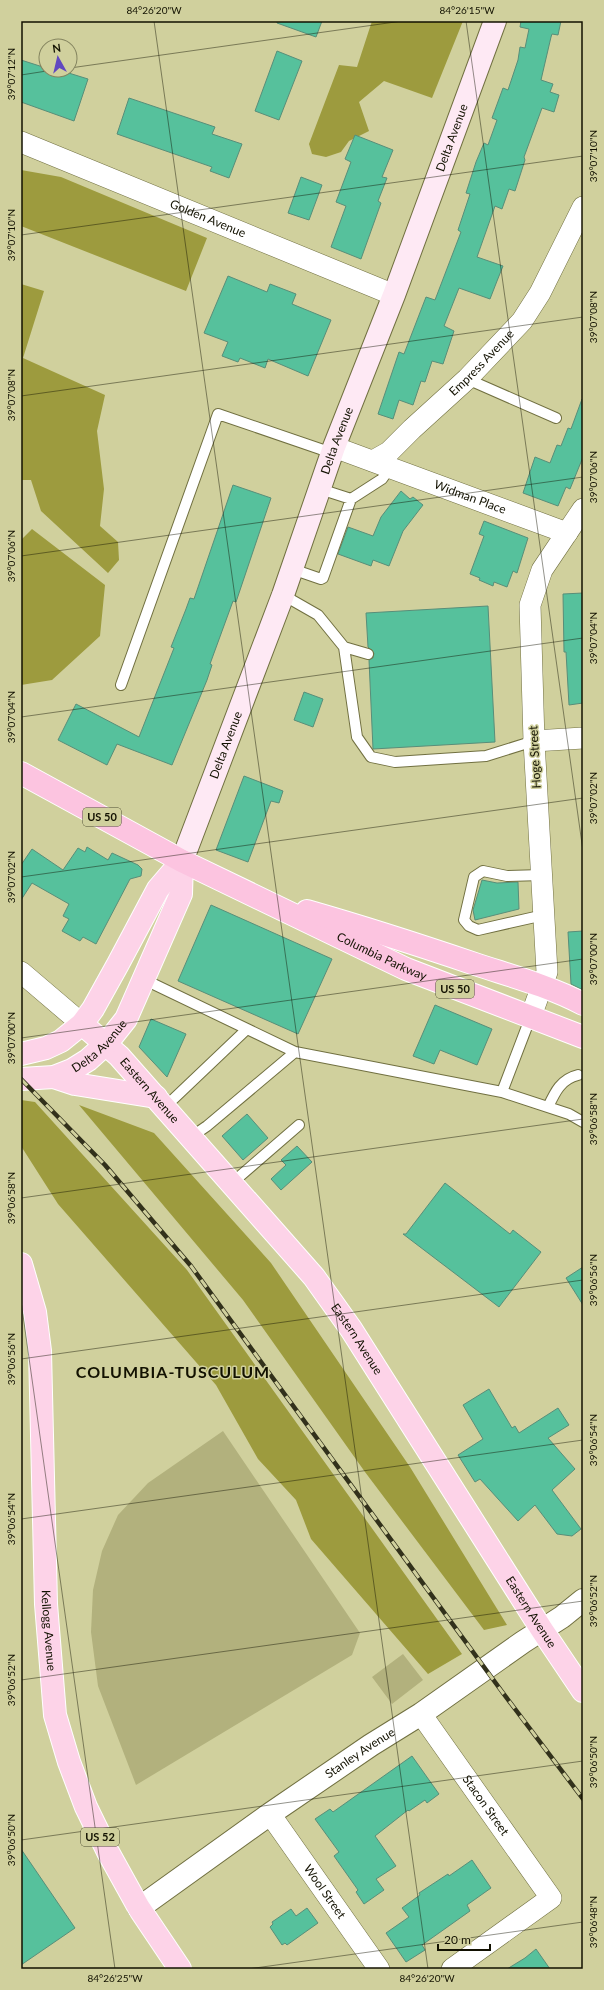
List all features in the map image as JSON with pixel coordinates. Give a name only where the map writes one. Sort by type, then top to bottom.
[{"type":"highway","name":"Columbia Parkway","points":[[21,773],[182,861],[380,957],[486,1001],[531,1016],[583,1037]]},
{"type":"highway","name":"Columbia Parkway","points":[[250,895],[350,923],[563,993],[583,1004]]},
{"type":"highway","points":[[380,957],[453,964],[531,993],[543,987]]},
{"type":"main road","name":"Delta Avenue","points":[[21,1079],[54,1077],[72,1070],[88,1060],[106,1043],[126,1019],[181,894],[182,861],[283,595],[333,450],[394,295],[495,21]]},
{"type":"main road","name":"Delta Avenue","points":[[21,1054],[46,1048],[61,1042],[82,1024],[93,1009],[158,889],[182,861]]},
{"type":"main road","name":"Eastern Avenue","points":[[82,1024],[106,1043],[192,1137],[314,1277],[351,1329],[542,1630],[583,1691]]},
{"type":"main road","points":[[54,1077],[75,1084],[160,1102]]},
{"type":"main road","name":"Kellogg Avenue","points":[[21,1264],[35,1312],[40,1351],[46,1604],[54,1714],[69,1762],[86,1807],[108,1852],[139,1908],[180,1969]]},
{"type":"street","name":"Golden Avenue","points":[[21,142],[394,295]]},
{"type":"street","name":"Empress Avenue","points":[[382,465],[389,452],[412,428],[467,380],[522,321],[540,293],[583,207]]},
{"type":"street","points":[[333,450],[382,465]]},
{"type":"street","name":"Widman Place","points":[[382,465],[567,533]]},
{"type":"street","name":"Hoge Street","points":[[531,1016],[543,987],[546,972],[534,741],[530,605],[542,570],[583,509]]},
{"type":"street","points":[[534,741],[583,738]]},
{"type":"street","points":[[21,972],[82,1024]]},
{"type":"street","name":"Stanley Avenue","points":[[139,1908],[270,1814],[562,1618],[583,1600]]},
{"type":"street","name":"Stacon Street","points":[[421,1714],[551,1898],[452,1969]]},
{"type":"street","name":"Wool Street","points":[[270,1814],[379,1969]]},
{"type":"lane","points":[[467,380],[556,418]]},
{"type":"lane","points":[[121,685],[218,414],[333,450]]},
{"type":"lane","points":[[292,569],[320,579],[323,578],[351,499],[382,479],[382,465]]},
{"type":"lane","points":[[320,489],[351,499]]},
{"type":"lane","points":[[283,595],[318,615],[344,647],[357,737],[371,757],[394,762],[486,756],[534,741]]},
{"type":"lane","points":[[344,647],[368,654]]},
{"type":"lane","points":[[542,875],[507,876],[483,871],[474,877],[464,920],[469,926],[478,930],[544,915]]},
{"type":"lane","points":[[143,979],[295,1052],[502,1092],[569,1114],[583,1122]]},
{"type":"lane","points":[[502,1092],[531,1016]]},
{"type":"lane","points":[[160,1102],[247,1029]]},
{"type":"lane","points":[[192,1137],[295,1052]]},
{"type":"lane","points":[[548,1107],[556,1089],[565,1080],[578,1075]]},
{"type":"lane","points":[[232,1183],[299,1125]]},
{"type":"shaded area","points":[[372,21],[463,21],[432,98],[384,81],[359,102],[369,131],[349,141],[341,152],[326,157],[312,154],[309,144],[339,65],[357,67]]},
{"type":"shaded area","points":[[21,170],[61,177],[207,238],[186,291],[21,226]]},
{"type":"shaded area","points":[[21,284],[44,291],[23,358],[105,395],[97,431],[104,489],[100,526],[118,542],[119,560],[108,573],[41,511],[31,480],[21,480]]},
{"type":"shaded area","points":[[32,529],[105,585],[100,636],[52,680],[21,685],[21,540]]},
{"type":"shaded area","points":[[21,1100],[35,1102],[187,1270],[462,1654],[428,1674],[311,1539],[296,1500],[258,1459],[216,1385],[58,1204],[21,1146]]},
{"type":"shaded area","points":[[79,1105],[154,1133],[271,1263],[410,1467],[507,1625],[484,1630],[365,1472],[243,1300]]},
{"type":"shaded area","points":[[223,1431],[360,1633],[352,1655],[136,1785],[98,1686],[91,1632],[93,1590],[102,1551],[118,1515],[148,1483]]},
{"type":"shaded area","points":[[403,1654],[423,1680],[392,1704],[372,1677]]},
{"type":"building","points":[[277,21],[322,21],[316,37],[277,23]]},
{"type":"building","points":[[521,21],[561,21],[558,35],[552,34],[541,80],[553,84],[550,92],[559,95],[554,112],[542,108],[524,157],[525,160],[515,191],[509,189],[502,209],[495,206],[477,257],[503,266],[490,299],[459,288],[444,326],[454,331],[443,364],[432,361],[425,382],[421,381],[413,405],[399,400],[393,419],[378,414],[399,352],[404,354],[426,297],[435,300],[461,232],[458,230],[470,194],[466,193],[476,162],[484,143],[488,145],[497,120],[492,118],[503,88],[508,90],[518,60],[520,47],[525,48],[529,29],[520,27]]},
{"type":"building","points":[[277,51],[302,61],[279,120],[255,111]]},
{"type":"building","points":[[21,60],[38,65],[38,78],[78,78],[78,76],[88,79],[74,121],[21,102]]},
{"type":"building","points":[[129,98],[215,127],[212,134],[242,144],[229,178],[210,171],[212,167],[117,134]]},
{"type":"building","points":[[355,135],[393,150],[382,177],[387,178],[378,201],[381,203],[361,259],[331,247],[346,206],[336,202],[351,162],[345,159]]},
{"type":"building","points":[[301,177],[322,185],[309,220],[288,213]]},
{"type":"building","points":[[228,276],[267,292],[270,284],[296,294],[292,304],[331,320],[308,376],[268,359],[265,368],[240,358],[238,362],[222,356],[228,342],[204,333]]},
{"type":"building","points":[[582,399],[583,457],[570,489],[566,487],[558,506],[523,493],[535,457],[550,463],[557,445],[561,446],[568,428],[571,429]]},
{"type":"building","points":[[233,485],[271,498],[236,602],[233,601],[210,664],[212,665],[207,680],[172,765],[117,744],[107,765],[58,740],[76,704],[139,737],[174,648],[171,647],[190,598],[194,599]]},
{"type":"building","points":[[401,491],[410,499],[413,497],[423,505],[403,531],[389,566],[373,560],[371,566],[338,554],[348,527],[373,536],[381,517]]},
{"type":"building","points":[[484,521],[528,538],[517,573],[513,571],[507,587],[494,582],[493,586],[470,574],[484,536],[479,534]]},
{"type":"building","points":[[583,593],[583,703],[569,705],[566,652],[564,652],[563,594]]},
{"type":"building","points":[[488,606],[495,742],[373,749],[369,660],[373,658],[374,653],[368,647],[366,613]]},
{"type":"building","points":[[304,692],[323,699],[313,727],[294,720]]},
{"type":"building","points":[[244,776],[283,791],[279,803],[271,801],[248,862],[216,850]]},
{"type":"building","points":[[87,847],[108,860],[112,853],[138,865],[142,869],[141,876],[130,879],[96,944],[83,937],[80,941],[62,931],[69,919],[63,916],[69,904],[32,883],[21,900],[21,865],[32,849],[63,870],[78,848],[85,852]]},
{"type":"building","points":[[482,880],[497,883],[518,882],[519,909],[475,920],[473,910]]},
{"type":"building","points":[[211,905],[332,959],[298,1034],[178,981]]},
{"type":"building","points":[[583,931],[583,990],[571,984],[568,932]]},
{"type":"building","points":[[435,1005],[492,1029],[477,1065],[440,1050],[434,1064],[413,1056]]},
{"type":"building","points":[[151,1019],[186,1034],[167,1077],[139,1047]]},
{"type":"building","points":[[247,1114],[268,1138],[243,1160],[222,1136]]},
{"type":"building","points":[[297,1146],[312,1162],[281,1190],[271,1179],[286,1165],[281,1160]]},
{"type":"building","points":[[445,1183],[510,1234],[513,1230],[541,1252],[499,1307],[403,1234],[406,1234]]},
{"type":"building","points":[[583,1267],[583,1305],[566,1278]]},
{"type":"building","points":[[489,1389],[512,1428],[515,1426],[519,1433],[558,1408],[569,1425],[548,1438],[575,1469],[552,1490],[581,1529],[572,1536],[557,1534],[535,1505],[518,1521],[480,1479],[475,1482],[458,1455],[483,1439],[463,1405]]},
{"type":"building","points":[[412,1756],[439,1794],[427,1803],[425,1800],[409,1811],[408,1810],[375,1836],[396,1866],[376,1879],[384,1890],[364,1904],[356,1892],[358,1890],[334,1856],[339,1852],[315,1819],[330,1809],[333,1812]]},
{"type":"building","points":[[21,1849],[75,1928],[21,1965]]},
{"type":"building","points":[[472,1860],[491,1888],[467,1905],[470,1911],[422,1945],[425,1950],[406,1962],[386,1933],[409,1917],[402,1908],[420,1895],[419,1893],[448,1874],[449,1876]]},
{"type":"building","points":[[307,1908],[318,1923],[287,1945],[285,1943],[282,1945],[270,1927],[273,1924],[272,1922],[291,1909],[296,1916]]},
{"type":"building","points":[[536,1949],[550,1969],[507,1969],[525,1958]]},
{"type":"railway","points":[[21,1079],[105,1165],[191,1266],[503,1693],[583,1799]]},
{"type":"district","name":"COLUMBIA-TUSCULUM","points":[[173,1372]]}]
